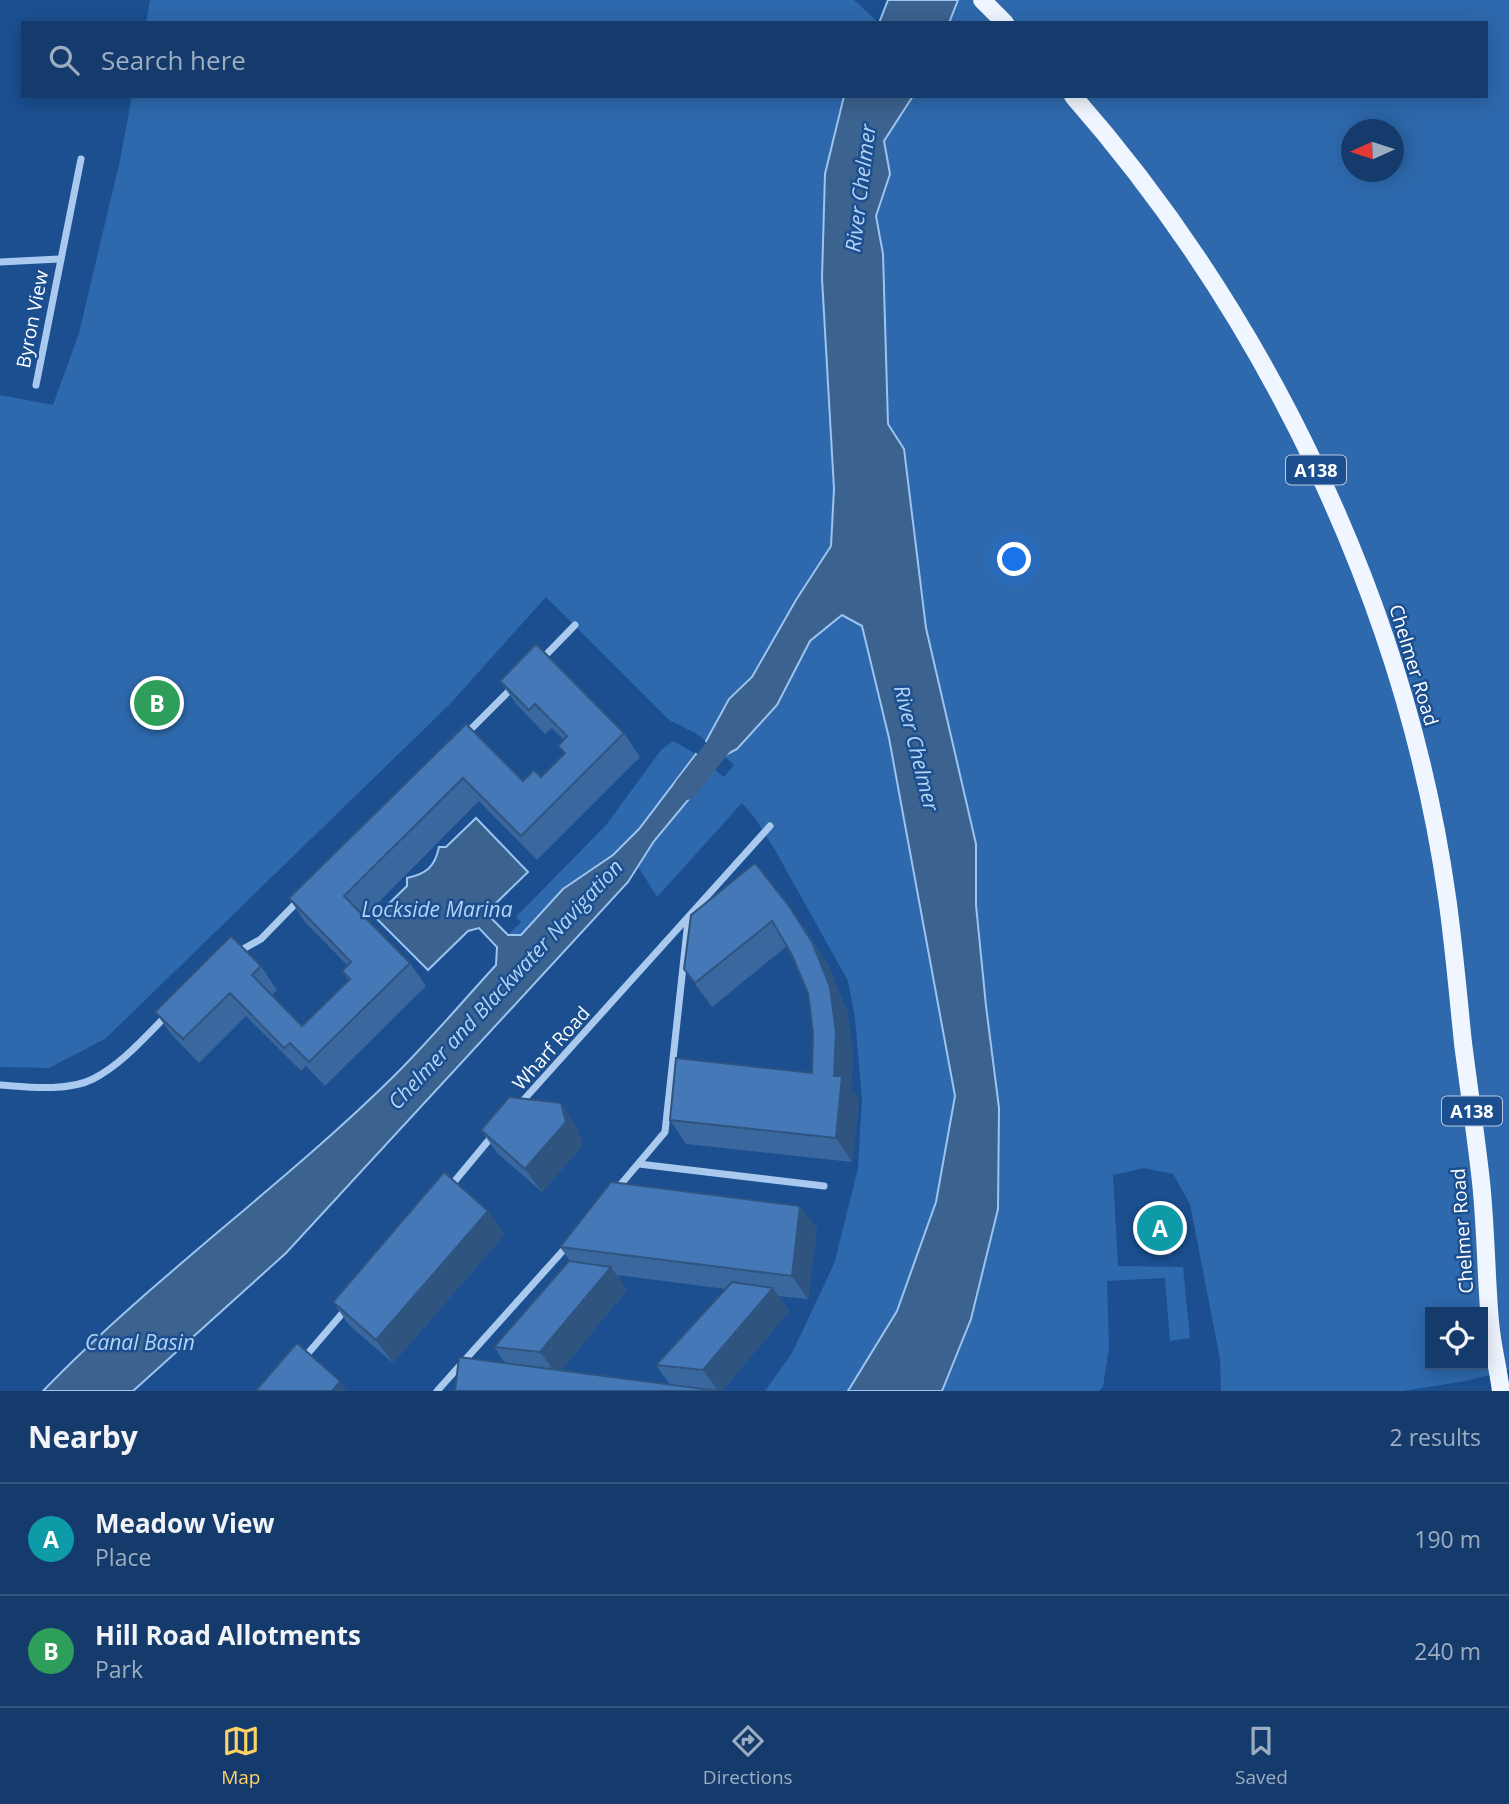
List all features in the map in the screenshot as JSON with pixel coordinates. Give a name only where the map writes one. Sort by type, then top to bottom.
[{"type":"main road","points":[[982,0],[1003,21]]},
{"type":"main road","name":"Chelmer Road","points":[[1075,98],[1111,139],[1184,237],[1255,350],[1305,447],[1367,589],[1398,680],[1428,792],[1447,897],[1481,1184],[1490,1326],[1502,1391]]},
{"type":"main road","name":"Chelmer Road","points":[[1490,1326],[1509,1373]]},
{"type":"main road","name":"A138","points":[[1490,1326],[1490,1391]]},
{"type":"street","name":"Byron View","points":[[36,385],[80,159]]},
{"type":"street","name":"Byron View","points":[[0,262],[59,258]]},
{"type":"street","points":[[536,664],[575,625]]},
{"type":"street","points":[[457,743],[516,684]]},
{"type":"street","name":"Wharf Road","points":[[515,1111],[770,826]]},
{"type":"street","points":[[232,955],[261,939],[310,890]]},
{"type":"street","points":[[612,1194],[665,1132],[688,920]]},
{"type":"street","points":[[0,1085],[53,1088],[91,1080],[116,1063],[174,1009]]},
{"type":"street","points":[[441,1197],[503,1124]]},
{"type":"street","points":[[639,1164],[824,1186]]},
{"type":"street","points":[[437,1391],[577,1235]]},
{"type":"street","points":[[301,1362],[350,1305]]},
{"type":"shaded area","points":[[150,0],[854,0],[877,21],[146,21]]},
{"type":"shaded area","points":[[958,0],[1509,0],[1509,1370],[1466,1381],[1403,1391],[1221,1391],[1220,1359],[1190,1204],[1173,1174],[1144,1168],[1113,1175],[1118,1266],[1183,1267],[1190,1338],[1170,1341],[1165,1278],[1107,1281],[1109,1348],[1103,1387],[1099,1391],[942,1391],[971,1319],[998,1209],[999,1108],[976,905],[976,844],[926,628],[904,449],[888,424],[883,259],[876,216],[890,174],[884,141],[912,98],[1488,98],[1488,21],[950,21]]},
{"type":"shaded area","points":[[132,98],[844,98],[825,174],[822,278],[834,489],[831,546],[752,677],[729,699],[706,741],[669,720],[546,597],[449,705],[105,1039],[49,1068],[0,1067],[0,395],[53,405],[79,333],[120,160]]},
{"type":"shaded area","points":[[842,615],[862,626],[889,738],[955,1096],[936,1202],[897,1311],[848,1391],[765,1391],[792,1353],[834,1264],[858,1168],[862,1099],[855,1018],[848,981],[775,850],[742,803],[657,897],[638,866],[654,841],[714,769],[724,777],[734,765],[724,756],[737,749],[777,705],[810,641]]},
{"type":"shaded area","points":[[673,741],[696,754],[639,829],[613,855],[563,889],[521,935],[508,935],[521,922],[516,917],[607,824],[661,750]]},
{"type":"water","points":[[888,0],[958,0],[950,21],[880,21]]},
{"type":"water","name":"River Chelmer","points":[[844,98],[912,98],[884,141],[890,174],[876,216],[883,254],[888,424],[904,449],[926,628],[976,844],[976,905],[999,1108],[998,1209],[971,1319],[942,1391],[848,1391],[897,1311],[936,1202],[955,1096],[889,738],[862,626],[842,615],[810,641],[777,705],[737,749],[724,756],[706,741],[729,699],[752,677],[831,546],[834,489],[822,278],[825,174]]},
{"type":"water","name":"Canal Basin","points":[[696,754],[714,769],[654,841],[628,882],[286,1253],[133,1391],[43,1391],[129,1309],[352,1116],[408,1062],[496,965],[497,947],[479,928],[468,931],[428,970],[375,917],[407,886],[407,878],[429,868],[439,847],[446,847],[476,818],[528,872],[492,907],[490,917],[508,935],[521,935],[563,889],[613,855],[639,829]]},
{"type":"building","points":[[536,644],[624,733],[521,836],[463,778],[344,896],[410,963],[309,1062],[290,1043],[284,1048],[230,993],[183,1039],[155,1012],[231,936],[261,966],[252,975],[302,1026],[350,979],[342,971],[351,962],[289,898],[466,724],[523,781],[534,770],[541,777],[565,753],[558,746],[567,736],[535,704],[529,710],[500,681]]},
{"type":"building","points":[[755,863],[789,906],[812,942],[830,987],[836,1032],[834,1076],[842,1076],[836,1138],[670,1120],[676,1058],[812,1073],[813,1033],[808,993],[791,953],[772,921],[695,983],[684,969],[691,915]]},
{"type":"building","points":[[509,1097],[561,1103],[566,1122],[525,1169],[481,1130]]},
{"type":"building","points":[[444,1172],[488,1211],[376,1340],[333,1302]]},
{"type":"building","points":[[611,1182],[800,1206],[792,1276],[560,1247]]},
{"type":"building","points":[[1167,1207],[1167,1246],[1152,1248],[1150,1231],[1140,1232],[1138,1210]]},
{"type":"building","points":[[569,1261],[611,1267],[540,1352],[494,1347]]},
{"type":"building","points":[[732,1282],[773,1288],[703,1370],[656,1365]]},
{"type":"building","points":[[297,1343],[340,1381],[332,1391],[258,1391],[257,1389]]},
{"type":"building","points":[[459,1357],[719,1391],[455,1391]]},
{"type":"waterway","name":"Chelmer and Blackwater Navigation","points":[[686,788],[737,723]]},
{"type":"place","name":"Hill Road Allotments","points":[[157,703]]},
{"type":"place","name":"Meadow View","points":[[1160,1228]]},
{"type":"water label","name":"Lockside Marina","points":[[437,909]]}]
